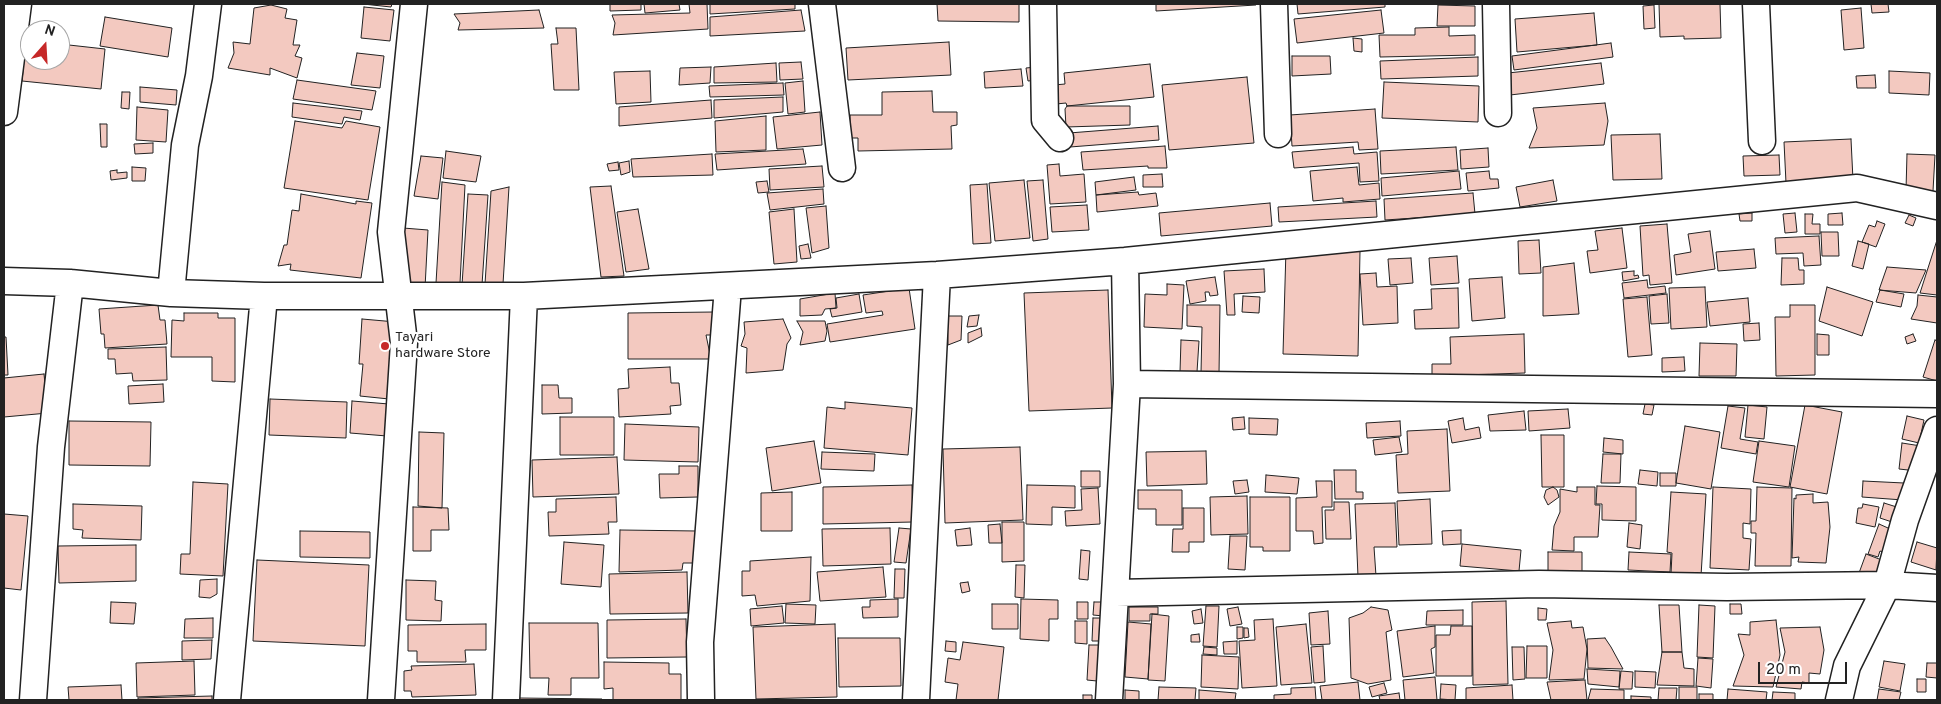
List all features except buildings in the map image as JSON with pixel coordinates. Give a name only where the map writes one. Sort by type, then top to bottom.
[{"type":"street","points":[[4,112],[18,4]]},
{"type":"street","points":[[170,293],[185,145],[199,76],[208,4]]},
{"type":"street","points":[[380,700],[404,343],[391,232],[414,4]]},
{"type":"street","points":[[822,4],[842,168]]},
{"type":"street","points":[[1043,4],[1045,120],[1060,138]]},
{"type":"street","points":[[1274,4],[1278,134]]},
{"type":"street","points":[[1496,4],[1498,113]]},
{"type":"street","points":[[1756,4],[1762,141]]},
{"type":"street","points":[[4,281],[70,283],[170,293],[264,296],[524,296],[937,275],[1125,261],[1857,188],[1937,206]]},
{"type":"street","points":[[1110,700],[1127,384],[1125,261]]},
{"type":"street","points":[[916,700],[937,275]]},
{"type":"street","points":[[33,700],[51,447],[70,283]]},
{"type":"street","points":[[701,700],[700,642],[728,287]]},
{"type":"street","points":[[227,700],[264,296]]},
{"type":"street","points":[[506,700],[524,296]]},
{"type":"street","points":[[1127,384],[1937,394]]},
{"type":"street","points":[[1839,700],[1847,666],[1887,585],[1905,520],[1937,430]]},
{"type":"street","points":[[1116,593],[1539,584],[1727,587],[1887,585],[1937,588]]},
{"type":"place","name":"Tayari hardware Store","points":[[385,346]]}]
